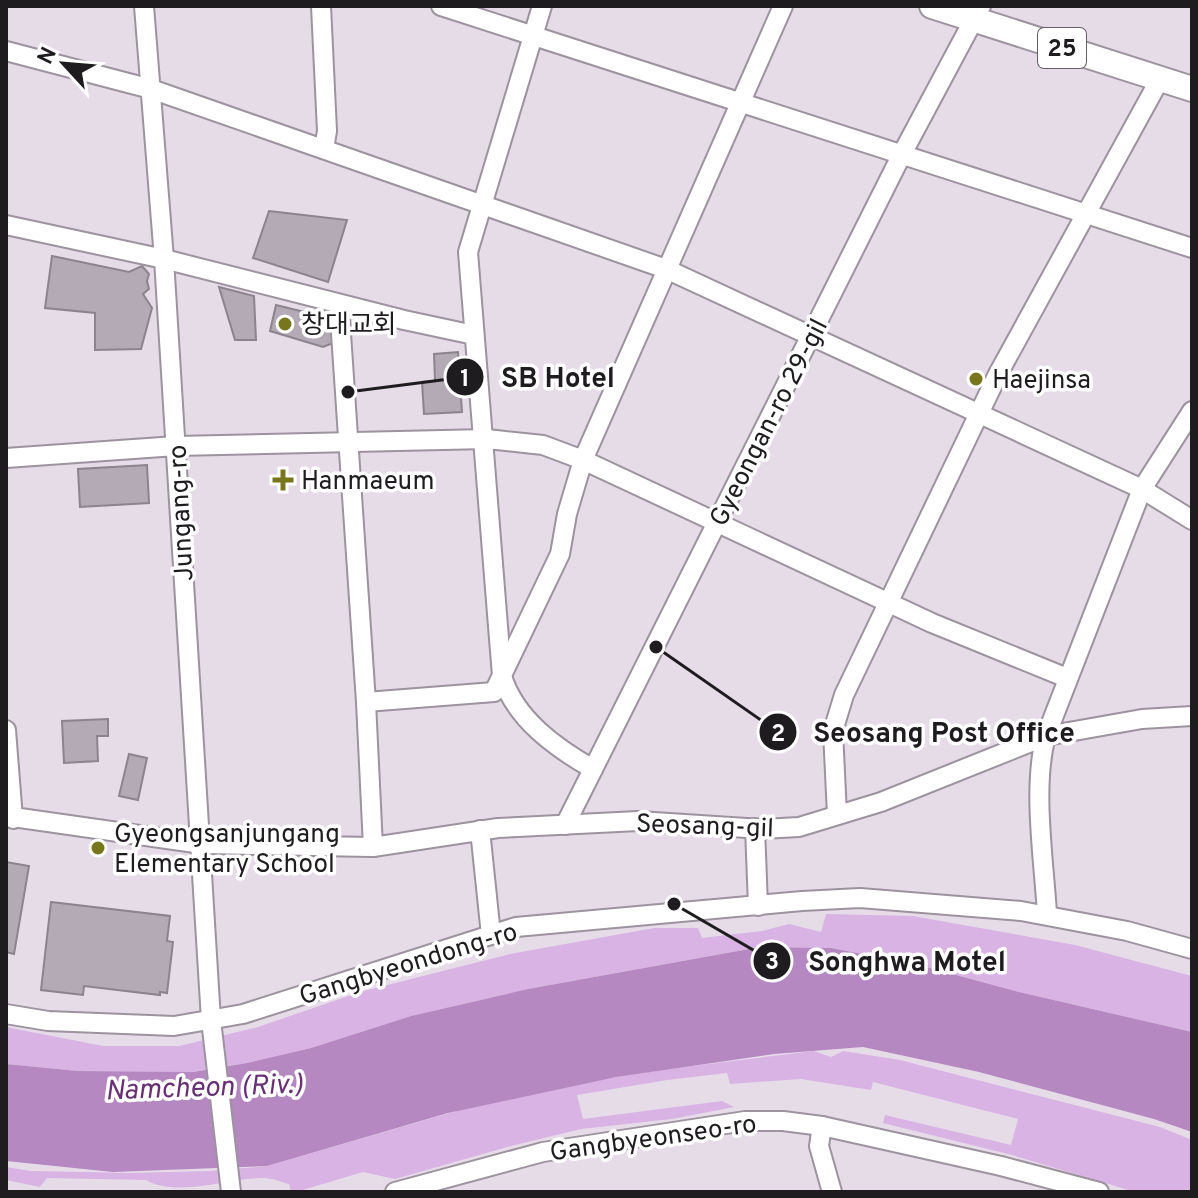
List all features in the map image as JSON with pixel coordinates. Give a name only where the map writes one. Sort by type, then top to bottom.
[{"type":"main road","name":"25","points":[[932,6],[978,13],[1192,89]]},
{"type":"street","name":"Jungang-ro","points":[[144,6],[164,259],[211,1020],[231,1192]]},
{"type":"street","points":[[321,6],[327,131],[324,149]]},
{"type":"street","points":[[441,6],[1192,248]]},
{"type":"street","points":[[542,6],[468,252],[502,676],[506,690],[550,743],[593,769]]},
{"type":"street","points":[[366,702],[494,692],[560,554],[567,514],[583,460],[783,6]]},
{"type":"street","name":"Gyeongan-ro 29-gil","points":[[565,825],[902,154],[978,13]]},
{"type":"street","points":[[6,51],[151,89],[666,269],[1142,489],[1192,520]]},
{"type":"street","points":[[837,815],[833,731],[844,695],[998,374],[1160,79]]},
{"type":"street","points":[[6,225],[164,259],[474,335]]},
{"type":"street","points":[[339,304],[373,847]]},
{"type":"street","points":[[1047,914],[1040,756],[1067,678],[1142,489],[1192,411]]},
{"type":"street","points":[[6,458],[176,446],[483,439],[543,445],[583,460],[932,623],[1067,678]]},
{"type":"street","name":"Seosang-gil","points":[[9,818],[202,844],[373,847],[480,830],[638,821],[755,828],[799,827],[881,802],[1046,736],[1142,719],[1192,716]]},
{"type":"street","points":[[6,730],[9,818]]},
{"type":"street","points":[[755,828],[758,906]]},
{"type":"street","points":[[480,830],[491,935]]},
{"type":"street","name":"Gangbyeondong-ro","points":[[6,1014],[48,1021],[174,1026],[256,1010],[516,927],[802,901],[860,898],[1047,914],[1192,949]]},
{"type":"street","name":"Gangbyeonseo-ro","points":[[395,1192],[514,1159],[599,1141],[745,1121],[783,1121],[822,1126],[1001,1166],[1099,1192]]},
{"type":"street","points":[[822,1126],[819,1146],[832,1192]]},
{"type":"shaded area","points":[[826,914],[913,916],[1075,945],[1192,976],[1192,1032],[919,965],[831,948],[760,947],[528,989],[411,1016],[311,1048],[192,1072],[78,1071],[6,1064],[6,1027],[103,1046],[179,1046],[258,1027],[360,992],[510,954],[654,928],[698,928],[702,938],[762,931],[789,924],[821,932]]},
{"type":"shaded area","points":[[814,1051],[831,1057],[843,1051],[900,1060],[1160,1127],[1192,1140],[1192,1192],[1135,1192],[1012,1155],[883,1123],[885,1115],[1011,1145],[1018,1119],[873,1082],[871,1090],[801,1079],[730,1084],[727,1073],[577,1095],[583,1119],[722,1101],[734,1107],[672,1119],[581,1129],[395,1179],[363,1172],[296,1192],[291,1192],[289,1184],[264,1178],[187,1187],[158,1185],[146,1180],[47,1178],[40,1187],[6,1180],[6,1167],[31,1171],[131,1173],[267,1166],[467,1108],[561,1086],[659,1070]]},
{"type":"water","name":"Namcheon (Riv.)","points":[[760,947],[831,948],[919,965],[1192,1032],[1192,1132],[979,1072],[863,1047],[774,1054],[616,1077],[448,1113],[267,1166],[113,1172],[6,1161],[6,1064],[78,1071],[193,1072],[311,1048],[411,1016],[528,989]]},
{"type":"building","points":[[269,211],[347,220],[328,282],[253,258]]},
{"type":"building","points":[[52,256],[129,272],[142,266],[149,274],[149,289],[143,294],[152,308],[141,349],[95,350],[95,313],[45,308]]},
{"type":"building","points":[[219,287],[254,296],[256,340],[235,340]]},
{"type":"building","points":[[276,305],[333,319],[333,343],[323,347],[270,331]]},
{"type":"building","points":[[458,352],[462,412],[424,414],[422,382],[435,381],[434,354]]},
{"type":"building","points":[[147,465],[149,503],[80,507],[78,469]]},
{"type":"building","points":[[108,719],[108,736],[97,736],[98,761],[64,763],[62,721]]},
{"type":"building","points":[[129,754],[147,758],[138,800],[119,796]]},
{"type":"building","points":[[6,862],[29,866],[14,954],[6,952]]},
{"type":"building","points":[[51,902],[170,916],[167,941],[173,942],[167,993],[160,992],[160,995],[84,986],[83,995],[41,990]]},
{"type":"place","name":"창대교회","points":[[285,324]]},
{"type":"place","name":"Haejinsa","points":[[976,379]]},
{"type":"place","name":"SB Hotel","points":[[348,392]]},
{"type":"place","name":"Hanmaeum","points":[[283,480]]},
{"type":"place","name":"Seosang Post Office","points":[[656,647]]},
{"type":"place","name":"Gyeongsanjungang Elementary School","points":[[98,848]]},
{"type":"place","name":"Songhwa Motel","points":[[674,904]]}]
